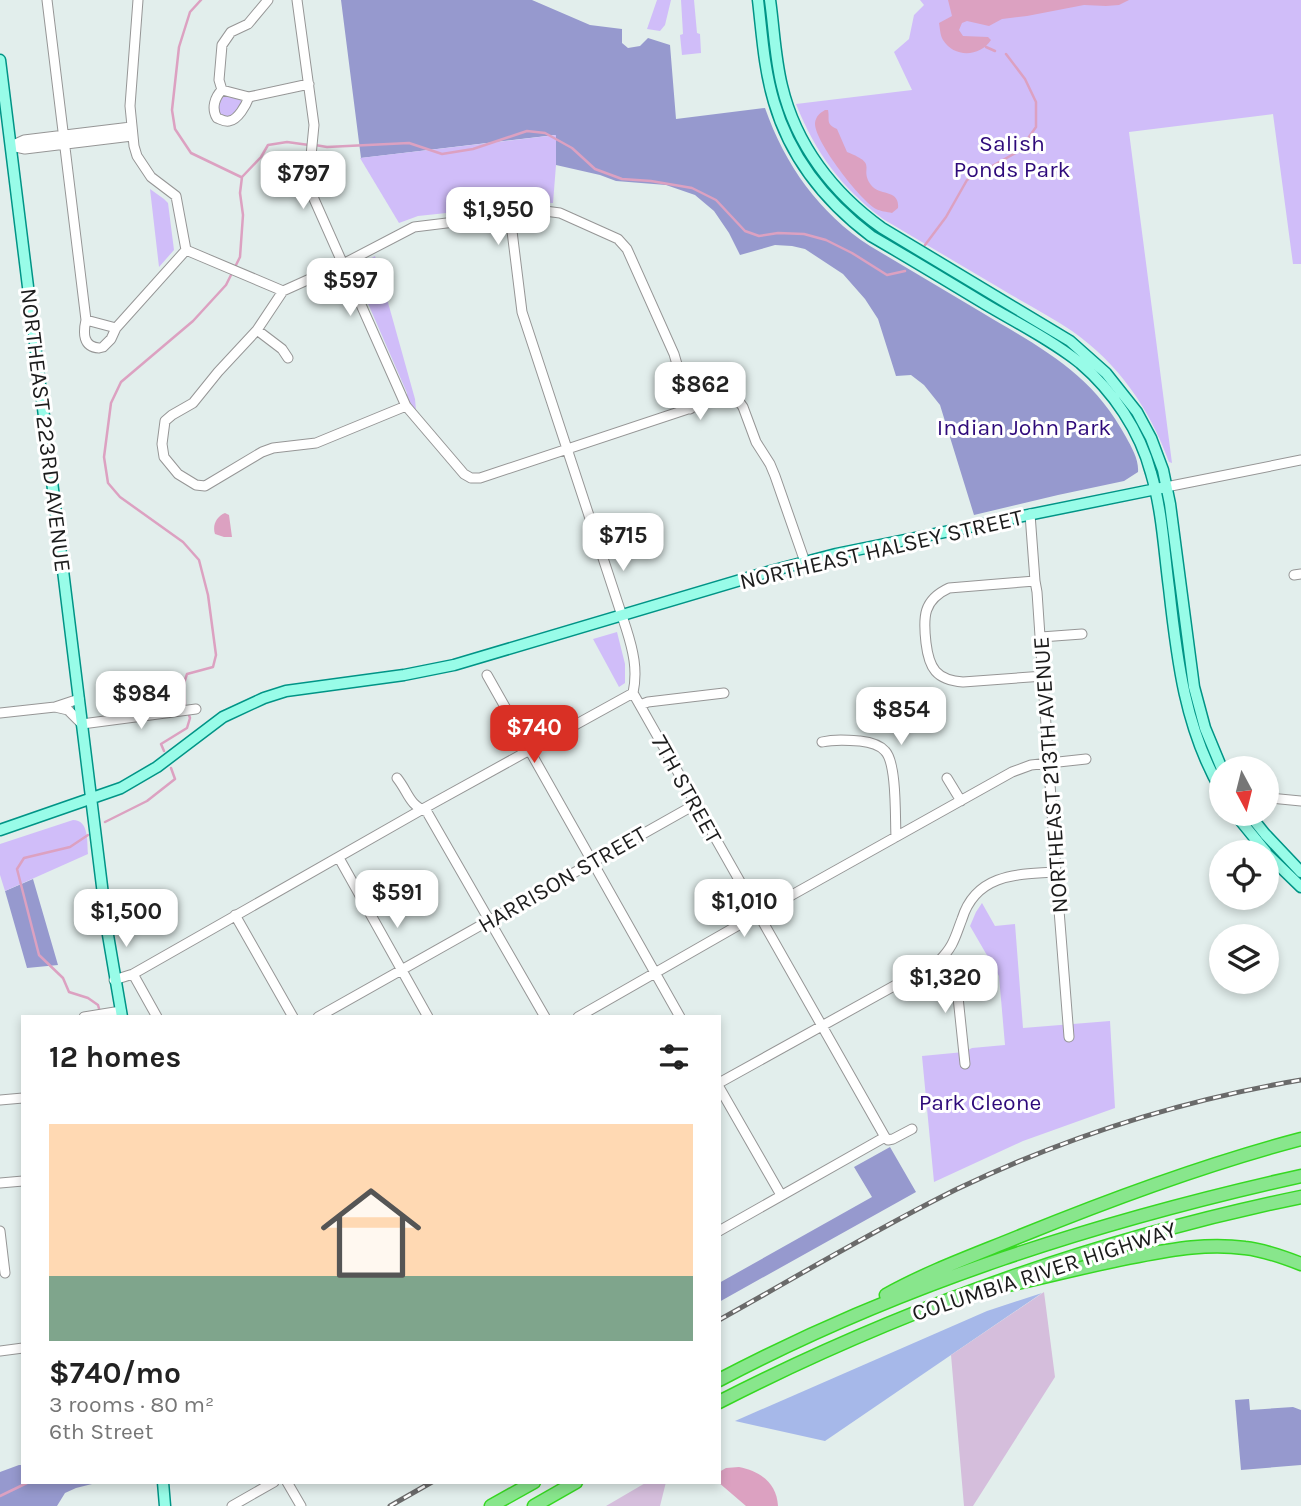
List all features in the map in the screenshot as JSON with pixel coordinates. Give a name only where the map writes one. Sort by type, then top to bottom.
[{"type":"highway","points":[[843,1320],[905,1284],[1069,1216],[1194,1171],[1301,1139]]},
{"type":"highway","name":"COLUMBIA RIVER HIGHWAY","points":[[721,1379],[843,1320],[934,1283],[1057,1240],[1191,1201],[1301,1175]]},
{"type":"highway","name":"COLUMBIA RIVER HIGHWAY","points":[[721,1401],[827,1350],[953,1297],[1121,1241],[1301,1196]]},
{"type":"highway","points":[[953,1297],[1101,1264],[1190,1248],[1218,1246],[1253,1249],[1301,1264]]},
{"type":"highway","points":[[491,1506],[530,1484]]},
{"type":"highway","points":[[534,1506],[572,1484]]},
{"type":"main road","points":[[758,0],[768,75],[778,115],[797,156],[827,196],[849,219],[871,236],[1055,346],[1086,369],[1118,405],[1133,429],[1151,472],[1170,505],[1194,687],[1205,728],[1217,756]]},
{"type":"main road","points":[[770,0],[780,75],[789,110],[804,144],[832,184],[854,207],[881,228],[1070,341],[1106,373],[1137,412],[1156,452],[1161,488],[1159,506],[1177,660],[1185,701],[1209,765]]},
{"type":"main road","name":"NORTHEAST 223RD AVENUE","points":[[0,60],[114,980],[121,1014]]},
{"type":"main road","name":"NORTHEAST HALSEY STREET","points":[[0,830],[112,793],[142,777],[223,718],[264,698],[299,689],[395,677],[454,665],[804,562],[1161,488]]},
{"type":"main road","points":[[1245,826],[1256,840]]},
{"type":"main road","points":[[1259,826],[1301,872]]},
{"type":"main road","points":[[1279,866],[1301,887]]},
{"type":"main road","points":[[163,1484],[165,1506]]},
{"type":"street","points":[[47,0],[86,320],[86,342],[94,348],[107,344],[116,328],[186,250]]},
{"type":"street","points":[[138,0],[130,106],[132,132],[137,156],[151,177],[176,196],[186,250]]},
{"type":"street","points":[[222,90],[219,80],[222,45],[231,32],[248,24],[268,0]]},
{"type":"street","points":[[297,0],[314,125],[309,176],[314,200],[406,406],[464,474],[471,478],[480,478],[724,397],[732,397],[743,407],[756,442],[770,464],[804,562]]},
{"type":"street","points":[[222,90],[249,97],[309,84]]},
{"type":"street","points":[[222,90],[216,97],[214,111],[220,120],[234,119],[249,97]]},
{"type":"street","points":[[11,146],[24,149],[64,140],[132,132]]},
{"type":"street","points":[[406,406],[316,443],[273,448],[262,452],[205,486],[196,485],[178,474],[164,457],[162,444],[165,421],[193,403],[257,330],[283,290],[343,264],[414,227],[545,211],[560,213],[618,239],[627,249],[674,354],[690,409]]},
{"type":"street","points":[[114,980],[133,974],[633,693],[635,660],[522,312],[510,215]]},
{"type":"street","points":[[186,250],[283,290]]},
{"type":"street","points":[[86,320],[116,328]]},
{"type":"street","points":[[257,330],[282,349],[288,358]]},
{"type":"street","name":"NORTHEAST HALSEY STREET","points":[[1161,488],[1301,460]]},
{"type":"street","name":"NORTHEAST 213TH AVENUE","points":[[1030,514],[1069,1037]]},
{"type":"street","points":[[1035,581],[949,588],[940,592],[925,614],[925,635],[930,666],[945,678],[963,682],[1044,676]]},
{"type":"street","points":[[1041,637],[1082,634]]},
{"type":"street","points":[[487,675],[679,1015]]},
{"type":"street","name":"7TH STREET","points":[[633,693],[885,1137]]},
{"type":"street","points":[[640,705],[724,693]]},
{"type":"street","points":[[0,713],[55,707],[79,699]]},
{"type":"street","points":[[55,707],[68,710],[82,723],[197,709]]},
{"type":"street","points":[[822,742],[868,742],[878,745],[888,753],[894,781],[896,837]]},
{"type":"street","points":[[582,1015],[1012,772],[1031,765],[1086,759]]},
{"type":"street","points":[[397,778],[413,805],[427,812],[544,1015]]},
{"type":"street","points":[[947,778],[961,801]]},
{"type":"street","points":[[1279,799],[1301,801]]},
{"type":"street","name":"HARRISON STREET","points":[[322,1015],[695,804]]},
{"type":"street","points":[[339,858],[427,1015]]},
{"type":"street","points":[[721,1084],[939,961],[956,938],[968,905],[986,886],[1009,875],[1056,872]]},
{"type":"street","points":[[235,915],[292,1015]]},
{"type":"street","points":[[939,961],[958,997],[965,1064]]},
{"type":"street","points":[[133,974],[157,1015]]},
{"type":"street","points":[[102,1015],[121,1014]]},
{"type":"street","points":[[721,1089],[781,1195]]},
{"type":"street","points":[[0,1100],[21,1098]]},
{"type":"street","points":[[721,1230],[885,1137],[888,1140],[893,1139],[912,1129]]},
{"type":"street","points":[[0,1184],[21,1181]]},
{"type":"street","points":[[0,1231],[5,1273]]},
{"type":"street","points":[[0,1351],[21,1348]]},
{"type":"street","points":[[232,1506],[270,1484]]},
{"type":"street","points":[[288,1484],[301,1506]]},
{"type":"shaded area","points":[[948,0],[1129,0],[1119,5],[1084,5],[1002,19],[989,26],[967,21],[962,23],[959,30],[963,36],[988,37],[991,40],[980,50],[967,53],[954,50],[941,36],[939,23],[952,16]]},
{"type":"shaded area","points":[[828,110],[829,123],[837,129],[847,152],[866,163],[866,174],[871,185],[896,198],[898,208],[892,213],[878,210],[869,203],[849,183],[830,156],[815,123],[816,118]]},
{"type":"shaded area","points":[[225,513],[229,515],[232,537],[215,534],[216,521]]},
{"type":"shaded area","points":[[1044,1292],[1055,1377],[973,1506],[964,1506],[951,1355]]},
{"type":"shaded area","points":[[1042,1293],[825,1441],[735,1421],[987,1311]]},
{"type":"shaded area","points":[[739,1467],[766,1479],[774,1491],[778,1506],[746,1506],[720,1484],[721,1471]]},
{"type":"shaded area","points":[[644,1484],[666,1484],[660,1506],[606,1506]]},
{"type":"green space","name":"Indian John Park","points":[[341,0],[532,0],[590,25],[622,29],[622,43],[628,48],[640,46],[648,38],[670,45],[676,119],[765,108],[794,168],[835,219],[870,246],[1044,350],[1081,379],[1112,415],[1126,437],[1133,450],[1138,472],[1124,481],[974,515],[940,405],[924,385],[911,375],[896,376],[878,319],[865,299],[843,274],[805,249],[775,245],[740,255],[714,211],[695,195],[666,185],[616,181],[556,165],[555,135],[361,158]]},
{"type":"green space","points":[[657,0],[671,0],[665,25],[660,31],[647,29]]},
{"type":"green space","points":[[681,0],[694,0],[701,53],[682,55]]},
{"type":"green space","name":"Salish Ponds Park","points":[[920,0],[1301,0],[1301,264],[1293,264],[1273,114],[1129,132],[1172,463],[1169,462],[1152,424],[1131,389],[1089,344],[1055,320],[883,219],[842,182],[812,139],[796,104],[912,90],[894,52],[909,39],[914,15],[924,5]]},
{"type":"green space","points":[[222,96],[242,101],[230,118],[219,117],[217,100]]},
{"type":"green space","points":[[556,135],[553,203],[418,216],[399,223],[360,158]]},
{"type":"green space","points":[[150,189],[168,203],[174,250],[159,267]]},
{"type":"green space","points":[[375,256],[415,399],[414,411],[353,269]]},
{"type":"green space","points":[[617,632],[625,664],[625,683],[619,687],[593,639]]},
{"type":"green space","points":[[73,820],[85,827],[88,854],[5,891],[0,875],[0,844]]},
{"type":"green space","points":[[33,879],[58,965],[27,968],[5,891]]},
{"type":"green space","name":"Park Cleone","points":[[982,903],[995,926],[1015,924],[1023,1028],[1110,1021],[1115,1108],[1023,1141],[934,1182],[922,1056],[1005,1045],[999,976],[970,926]]},
{"type":"green space","points":[[890,1147],[916,1192],[721,1301],[721,1282],[872,1197],[854,1167]]},
{"type":"green space","points":[[1249,1399],[1250,1410],[1293,1407],[1301,1410],[1301,1465],[1241,1470],[1235,1400]]},
{"type":"green space","points":[[21,1465],[21,1484],[92,1484],[65,1493],[57,1506],[0,1506],[0,1472]]},
{"type":"waterway","points":[[201,0],[190,12],[179,47],[172,110],[175,129],[191,153],[241,177]]},
{"type":"waterway","points":[[986,47],[995,51]]},
{"type":"waterway","points":[[925,245],[946,217],[967,180],[1019,151],[1036,127],[1036,102],[1025,79],[1006,54]]},
{"type":"waterway","points":[[315,145],[327,147],[409,143],[442,154],[473,149],[527,131],[545,133],[572,148],[595,169],[622,179],[692,188],[716,200],[745,231],[759,236],[778,233],[804,234],[826,240],[887,275],[905,271]]},
{"type":"waterway","points":[[185,704],[184,683],[187,674],[213,667],[216,655],[208,595],[199,560],[183,542],[120,497],[108,483],[104,457],[111,403],[121,382],[193,321],[226,285],[240,257],[242,177],[261,157],[268,145],[287,142],[309,145]]},
{"type":"waterway","points":[[164,751],[161,744],[187,728],[189,715]]},
{"type":"waterway","points":[[105,822],[147,801],[175,779],[171,768]]},
{"type":"waterway","points":[[88,835],[70,847],[24,858],[17,869],[39,955],[63,978],[69,992],[88,998],[98,1005],[100,1012]]},
{"type":"waterway","points":[[0,1496],[25,1484]]},
{"type":"railway","points":[[721,1319],[867,1236],[998,1170],[1125,1122],[1212,1098],[1301,1080]]},
{"type":"railway","points":[[390,1506],[428,1484]]}]
